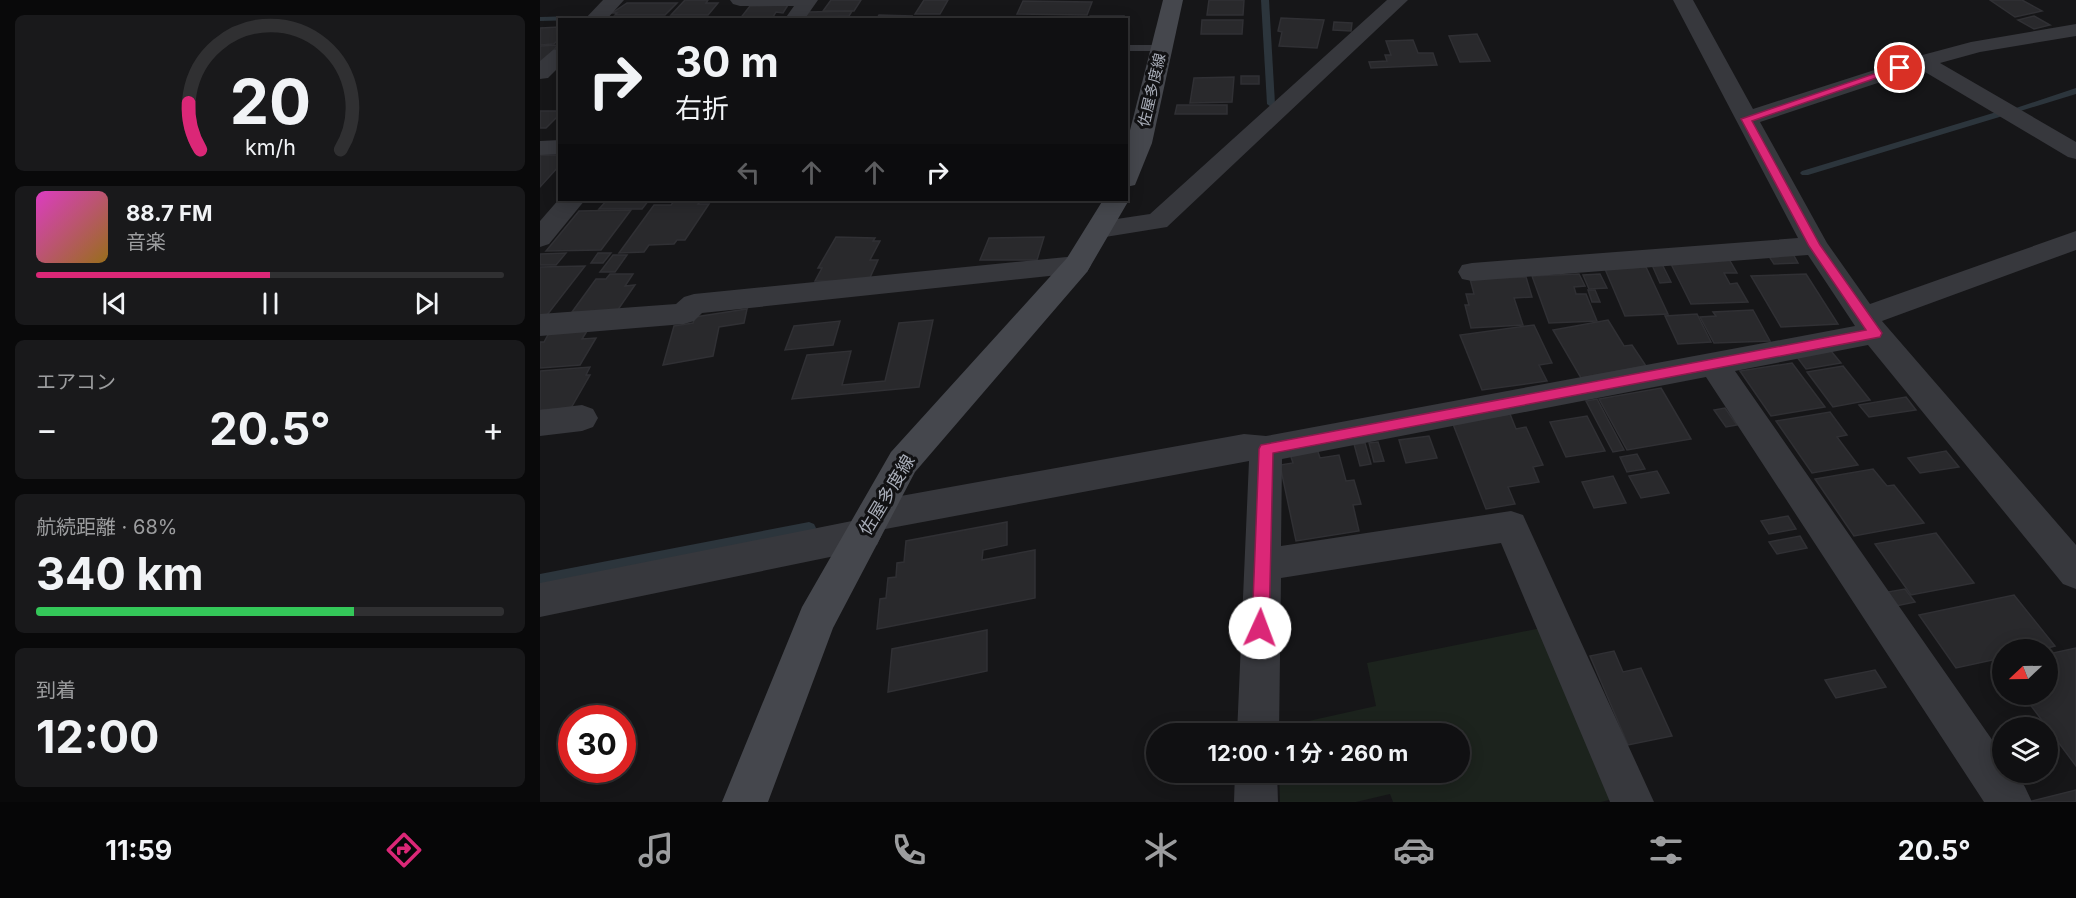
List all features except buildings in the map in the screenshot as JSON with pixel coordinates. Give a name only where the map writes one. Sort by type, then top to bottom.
[{"type":"main road","name":"佐屋多度線","points":[[1128,174],[1140,143],[1173,0]]},
{"type":"main road","name":"佐屋多度線","points":[[745,802],[816,620],[903,462],[1077,265],[1108,214]]},
{"type":"street","points":[[596,18],[614,0]]},
{"type":"street","points":[[737,5],[808,0],[795,18]]},
{"type":"street","points":[[1108,214],[1158,221],[1398,0]]},
{"type":"street","points":[[1683,0],[1815,246],[1869,325],[2076,572]]},
{"type":"street","points":[[1746,119],[1922,61],[1978,46],[2076,30]]},
{"type":"street","points":[[540,74],[558,56]]},
{"type":"street","points":[[1922,61],[2076,152]]},
{"type":"street","points":[[540,148],[558,147]]},
{"type":"street","points":[[540,238],[571,201]]},
{"type":"street","points":[[540,600],[869,525],[1244,447],[1266,449],[1714,364],[1869,325],[2076,240]]},
{"type":"street","points":[[1472,272],[1815,246]]},
{"type":"street","points":[[540,325],[684,314],[694,304],[1077,265]]},
{"type":"street","points":[[1714,364],[2010,802]]},
{"type":"street","points":[[540,423],[582,418]]},
{"type":"street","points":[[1257,723],[1266,449]]},
{"type":"street","points":[[1262,565],[1511,526],[1632,802]]},
{"type":"street","points":[[1256,783],[1256,802]]},
{"type":"lane","points":[[1128,48],[1162,48]]},
{"type":"shaded area","points":[[1546,627],[1617,798],[1601,802],[1393,802],[1390,794],[1356,802],[1280,802],[1279,783],[1470,783],[1470,723],[1300,723],[1376,706],[1367,663]]},
{"type":"waterway","points":[[1265,0],[1271,104]]},
{"type":"waterway","points":[[540,19],[558,18]]},
{"type":"waterway","points":[[2014,110],[2076,91]]},
{"type":"waterway","points":[[1805,173],[2003,113]]},
{"type":"waterway","points":[[540,580],[809,528]]},
{"type":"route","points":[[1260,628],[1266,449],[1875,333],[1815,246],[1746,119],[1900,68]]}]
